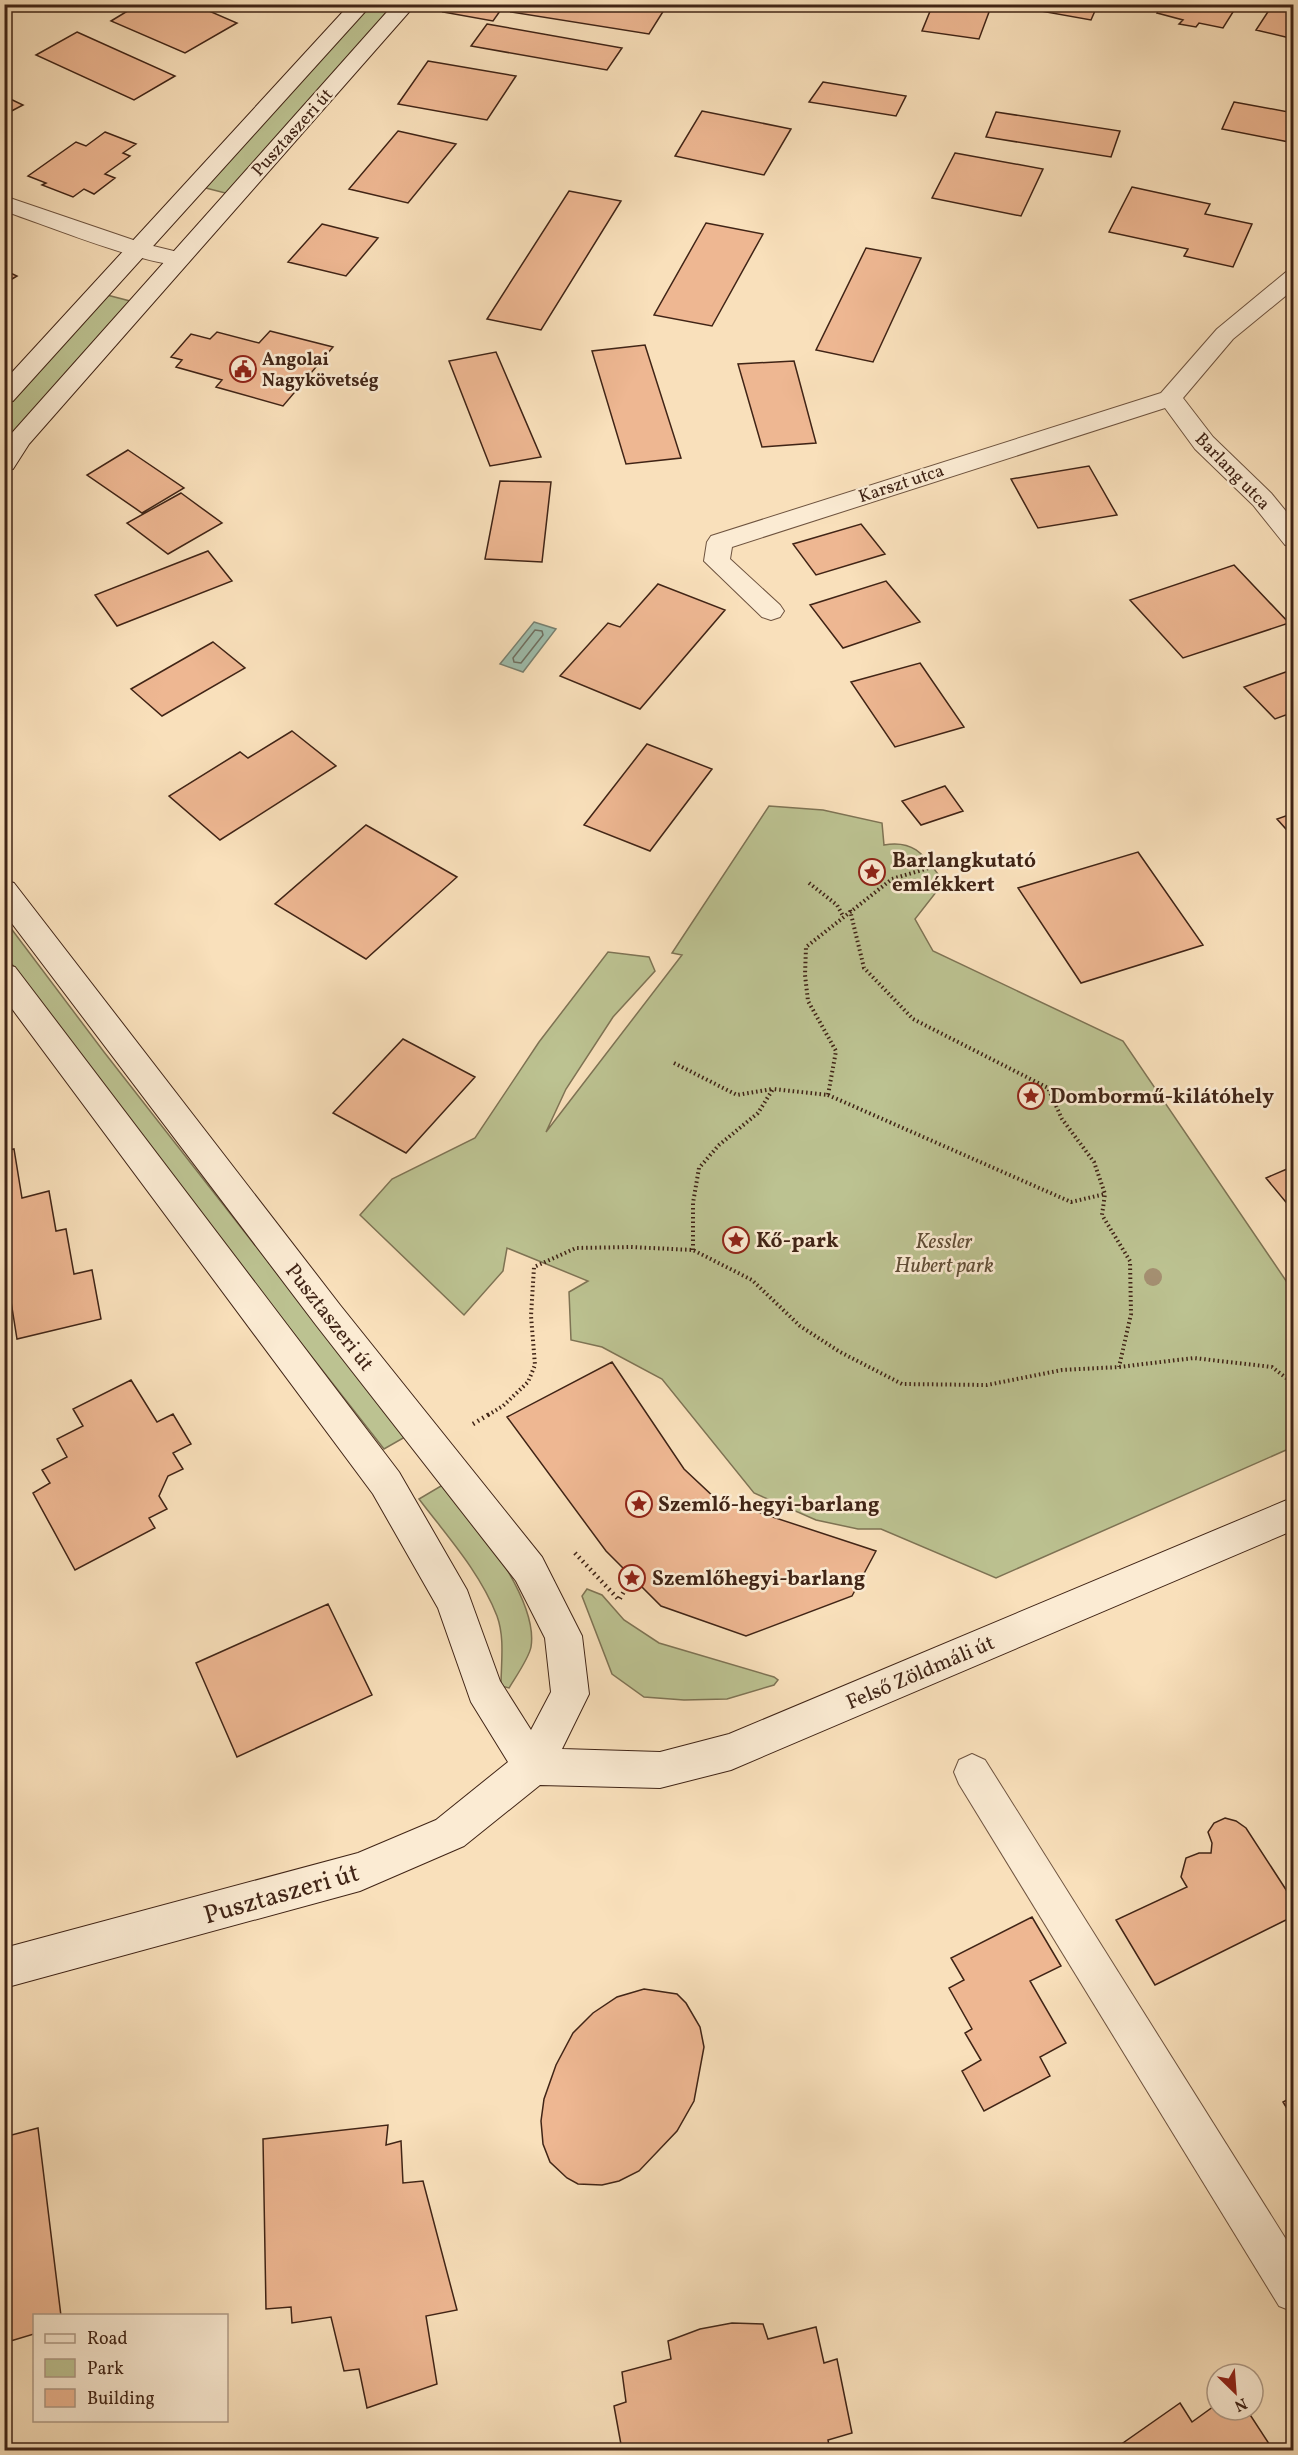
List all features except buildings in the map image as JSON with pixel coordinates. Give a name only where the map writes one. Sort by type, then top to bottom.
[{"type":"street","name":"Pusztaszeri út","points":[[4,396],[362,4]]},
{"type":"street","name":"Pusztaszeri út","points":[[4,463],[20,439],[406,4]]},
{"type":"street","points":[[4,202],[137,249],[178,259]]},
{"type":"street","points":[[1170,398],[1225,334],[1293,277]]},
{"type":"street","name":"Barlang utca","points":[[1170,398],[1204,443],[1262,499],[1293,539]]},
{"type":"street","name":"Karszt utca","points":[[771,611],[717,561],[720,542],[1170,398]]},
{"type":"street","name":"Pusztaszeri út","points":[[4,1968],[360,1872],[450,1833],[532,1766],[570,1694],[563,1636],[529,1569],[328,1315],[6,896]]},
{"type":"street","points":[[4,975],[386,1483],[454,1602],[484,1690],[532,1766]]},
{"type":"street","name":"Felső Zöldmáli út","points":[[532,1766],[660,1770],[731,1752],[1194,1558],[1293,1513]]},
{"type":"lane","points":[[972,1772],[1293,2291]]},
{"type":"path","points":[[828,1095],[836,1050],[808,1001],[805,975],[806,947],[892,879],[932,867],[948,859]]},
{"type":"path","points":[[809,883],[837,905],[843,916]]},
{"type":"path","points":[[850,910],[864,968],[913,1019],[1048,1088],[1062,1119],[1094,1162],[1105,1194],[1102,1215],[1130,1261],[1131,1314],[1119,1367]]},
{"type":"path","points":[[674,1063],[737,1095],[773,1089],[828,1095],[1071,1202],[1105,1194]]},
{"type":"path","points":[[693,1250],[693,1203],[699,1168],[719,1145],[758,1113],[773,1089]]},
{"type":"path","points":[[436,1451],[470,1425],[504,1406],[528,1382],[536,1365],[531,1316],[534,1267],[576,1248],[631,1247],[693,1250],[752,1281],[800,1326],[840,1352],[902,1384],[987,1385],[1062,1370],[1119,1367],[1194,1358],[1272,1367],[1293,1384]]},
{"type":"path","points":[[619,1600],[632,1578]]},
{"type":"green space","points":[[370,5],[395,5],[229,194],[202,187]]},
{"type":"green space","points":[[107,295],[130,301],[5,442],[5,408]]},
{"type":"green space","name":"Kessler Hubert park","points":[[769,806],[823,810],[882,823],[884,845],[905,845],[913,848],[926,859],[944,882],[915,919],[933,951],[1123,1041],[1293,1291],[1293,1447],[996,1578],[881,1529],[858,1529],[816,1520],[754,1493],[662,1379],[602,1347],[571,1340],[569,1292],[588,1281],[507,1248],[503,1271],[464,1315],[360,1215],[392,1179],[475,1138],[539,1042],[608,952],[649,957],[655,971],[613,1017],[566,1089],[546,1132],[682,955],[672,953]]},
{"type":"green space","points":[[10,927],[104,1052],[405,1437],[384,1449],[179,1187],[5,955],[4,929]]},
{"type":"green space","points":[[446,1483],[502,1561],[525,1606],[531,1628],[531,1647],[525,1662],[509,1688],[501,1686],[501,1633],[490,1600],[462,1555],[419,1499]]},
{"type":"green space","points":[[587,1589],[602,1595],[624,1620],[659,1643],[778,1680],[774,1685],[727,1699],[684,1700],[644,1697],[612,1674],[582,1596]]},
{"type":"water","points":[[534,622],[556,629],[523,672],[500,664]]},
{"type":"place","name":"Angolai Nagykövetség","points":[[243,369]]},
{"type":"place","name":"Barlangkutató emlékkert","points":[[872,872]]},
{"type":"place","name":"Dombormű-kilátóhely","points":[[1031,1096]]},
{"type":"place","name":"Kő-park","points":[[736,1240]]},
{"type":"place","name":"Szemlő-hegyi-barlang","points":[[639,1504]]},
{"type":"place","name":"Szemlőhegyi-barlang","points":[[632,1578]]}]
